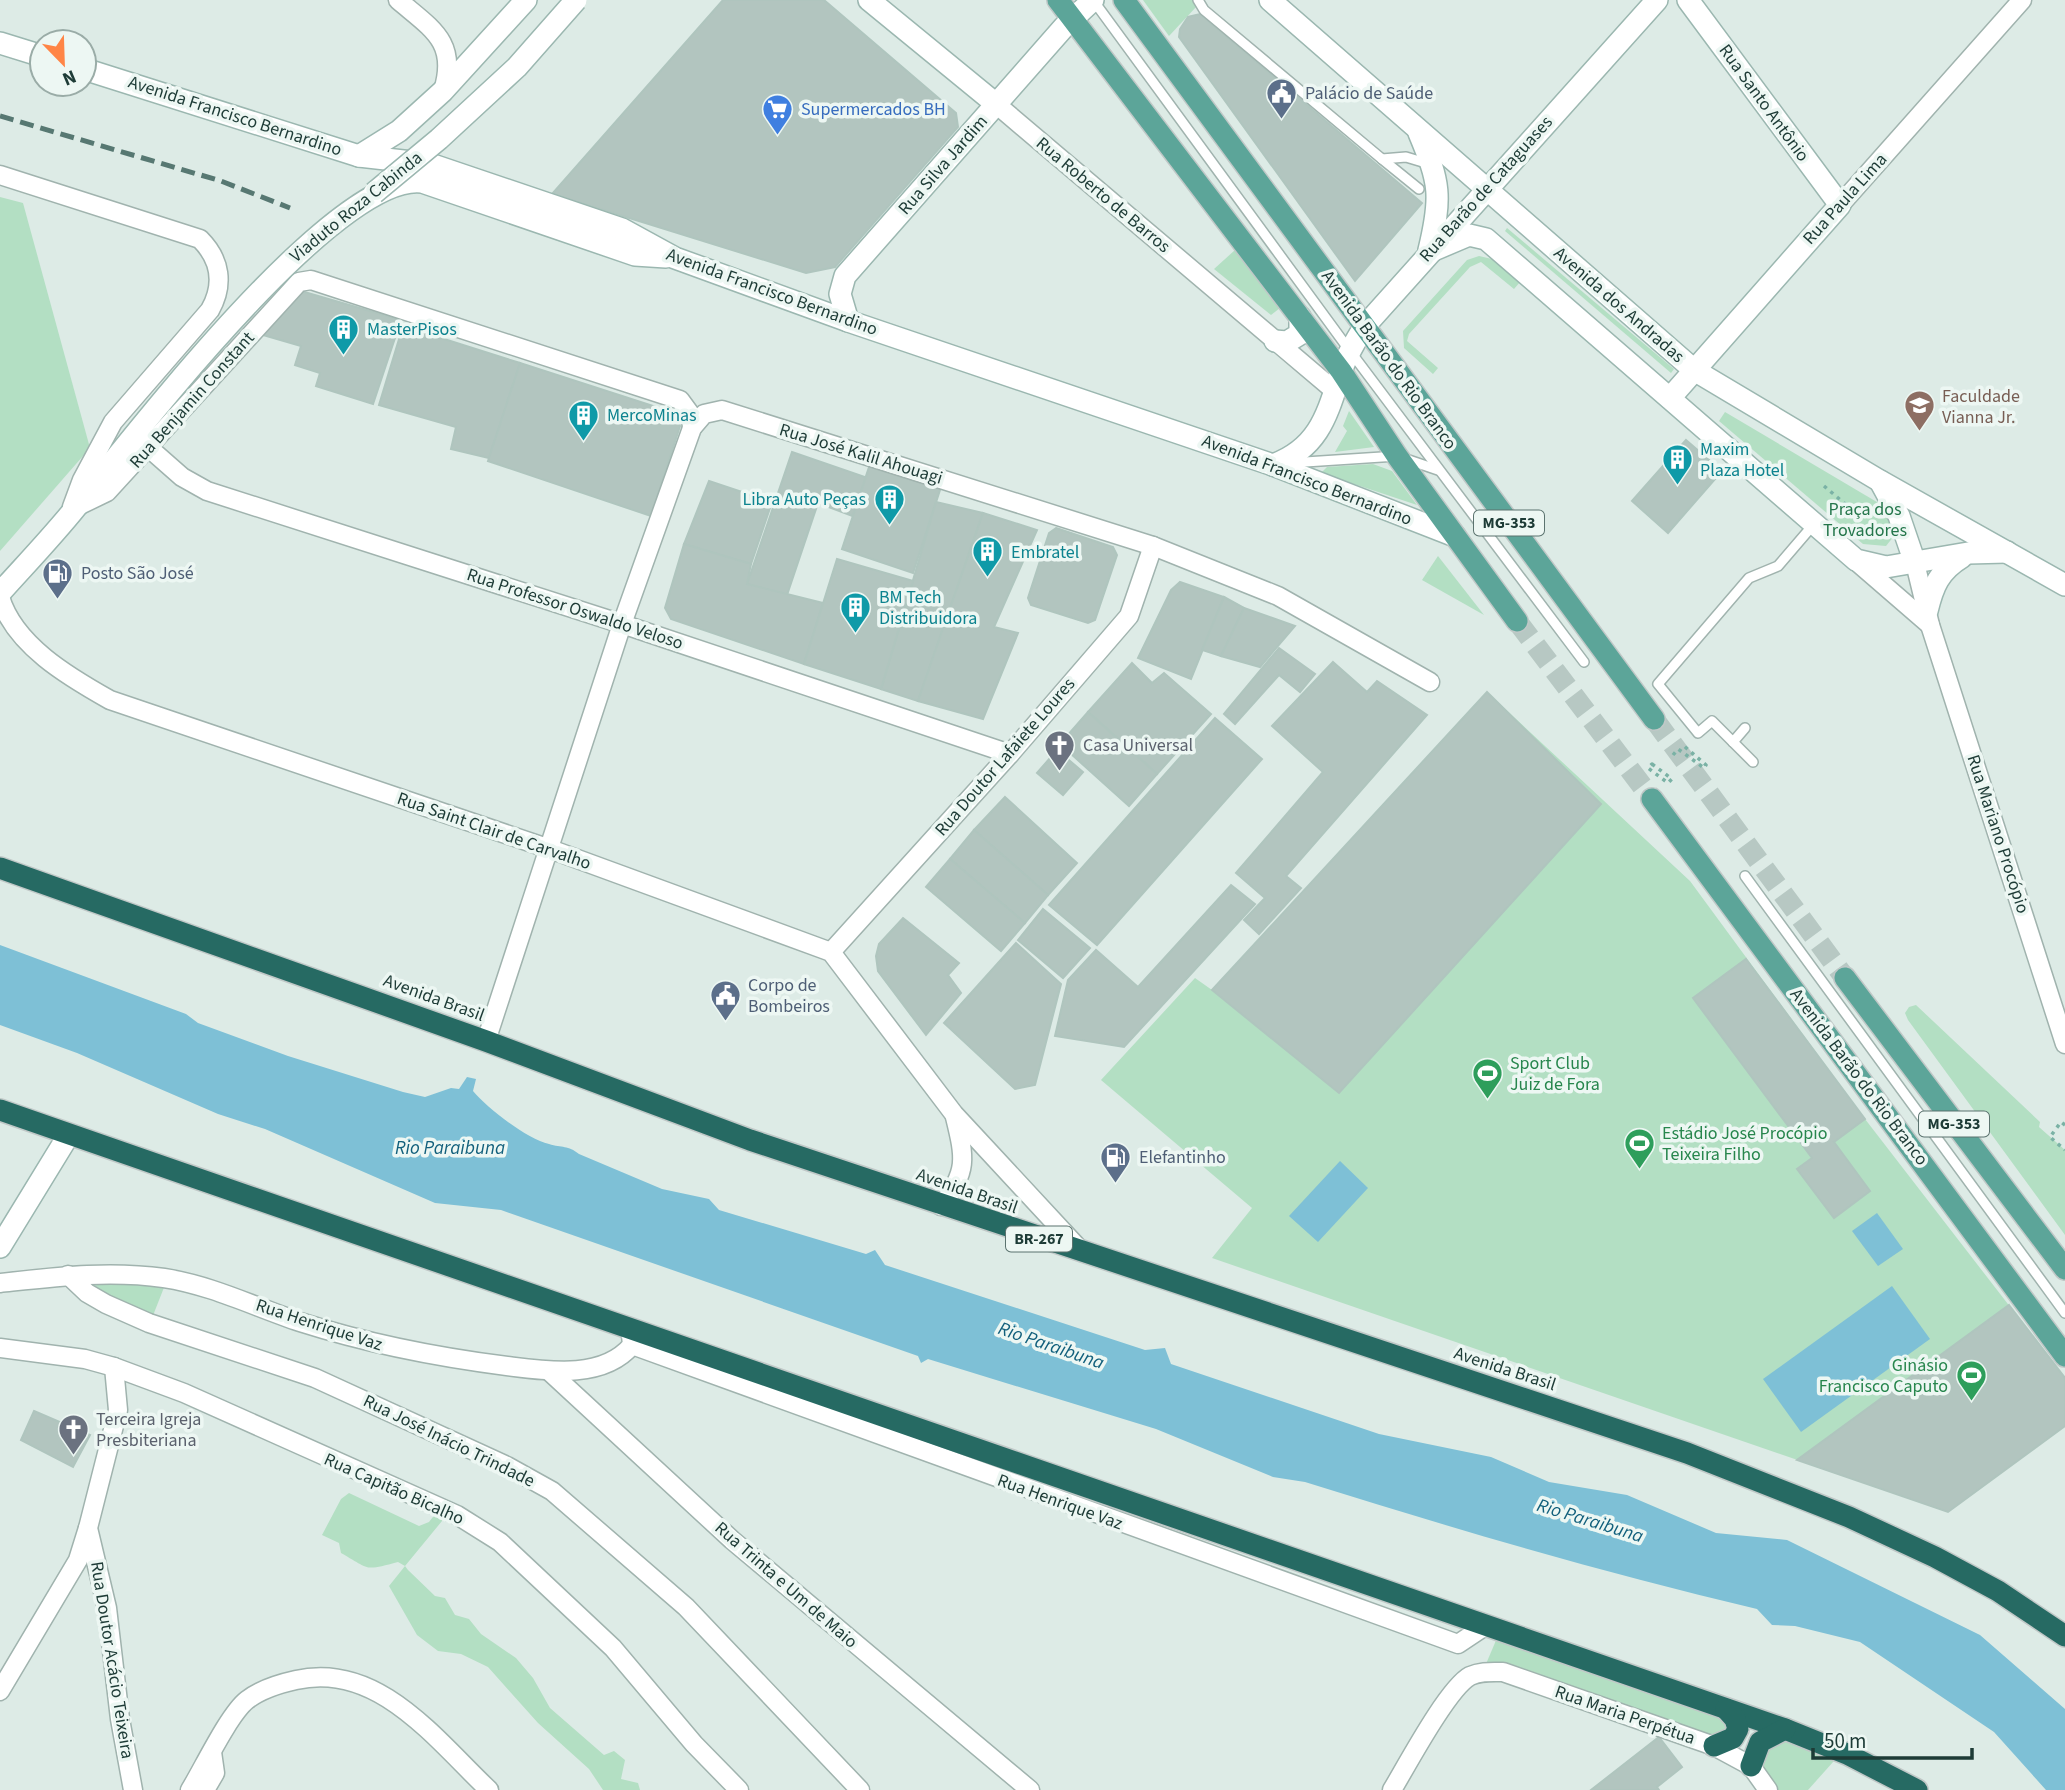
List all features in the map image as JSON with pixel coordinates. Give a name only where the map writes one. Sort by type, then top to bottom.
[{"type":"highway","name":"Avenida Brasil","points":[[0,868],[486,1041],[750,1140],[1085,1255],[1699,1458],[1849,1517],[1935,1557],[2009,1598],[2065,1636]]},
{"type":"highway","points":[[0,1110],[68,1136],[468,1274],[622,1324],[1785,1729],[1842,1752],[1917,1790]]},
{"type":"highway","points":[[1726,1709],[1735,1718],[1738,1729],[1723,1742],[1751,1766],[1760,1742],[1785,1729]]},
{"type":"main road","points":[[359,156],[395,135],[443,91],[526,0]]},
{"type":"main road","name":"Viaduto Roza Cabinda","points":[[144,421],[284,266],[439,139],[517,67],[576,0]]},
{"type":"main road","name":"Rua Roberto de Barros","points":[[869,0],[996,104]]},
{"type":"main road","points":[[1058,0],[1341,371],[1397,456],[1517,621]]},
{"type":"main road","points":[[1072,18],[1093,0]]},
{"type":"main road","name":"Avenida Barão do Rio Branco","points":[[1124,0],[1654,719]]},
{"type":"main road","name":"Avenida dos Andradas","points":[[1270,0],[1694,370],[1881,481],[2065,585]]},
{"type":"main road","name":"Rua Barão de Cataguases","points":[[1273,465],[1291,458],[1315,436],[1336,392],[1341,371],[1364,327],[1657,0]]},
{"type":"main road","name":"Rua Santo Antônio","points":[[1688,0],[1840,205]]},
{"type":"main road","name":"Rua Silva Jardim","points":[[848,321],[839,294],[845,276],[1072,18]]},
{"type":"main road","points":[[0,43],[28,52]]},
{"type":"main road","name":"Avenida Francisco Bernardino","points":[[98,73],[359,156],[430,164],[622,229],[675,258],[848,321],[1273,465],[1455,536]]},
{"type":"main road","points":[[1417,128],[1433,167],[1439,207],[1429,252]]},
{"type":"main road","points":[[374,193],[401,182],[422,182],[635,255],[675,258]]},
{"type":"main road","name":"Rua Paula Lima","points":[[1670,398],[1840,205]]},
{"type":"main road","points":[[1429,252],[1469,235],[1486,239],[1856,560],[1885,567],[1968,554],[2009,552]]},
{"type":"main road","points":[[1275,341],[1287,342],[1300,334],[1300,317]]},
{"type":"main road","name":"Rua Benjamin Constant","points":[[0,595],[144,421]]},
{"type":"main road","points":[[1881,481],[1899,516],[1915,563]]},
{"type":"main road","points":[[1929,618],[1933,583],[1948,566],[1968,554]]},
{"type":"main road","name":"Avenida Barão do Rio Branco","points":[[1652,799],[2065,1356]]},
{"type":"main road","name":"MG-353","points":[[1845,978],[2065,1269]]},
{"type":"main road","points":[[0,1247],[68,1136]]},
{"type":"street","points":[[398,0],[432,29],[447,50],[449,70],[443,91]]},
{"type":"street","name":"Rua Paula Lima","points":[[1840,205],[2022,0]]},
{"type":"street","name":"Rua Roberto de Barros","points":[[996,104],[1336,392]]},
{"type":"street","name":"Rua Benjamin Constant","points":[[0,176],[200,239],[212,251],[217,265],[218,296],[210,310],[113,422],[82,481],[73,510]]},
{"type":"street","name":"Rua Benjamin Constant","points":[[73,510],[107,492],[299,282],[311,280],[680,400],[691,415],[692,428]]},
{"type":"street","name":"Rua José Kalil Ahouagi","points":[[692,428],[704,414],[722,410],[1153,546],[1278,596],[1430,682]]},
{"type":"street","points":[[486,1041],[622,624],[692,428]]},
{"type":"street","name":"Rua Professor Oswaldo Veloso","points":[[149,448],[181,477],[207,491],[622,624],[1010,754]]},
{"type":"street","name":"Rua Doutor Lafaiete Loures","points":[[831,952],[1010,754],[1129,616],[1153,546]]},
{"type":"street","points":[[1856,560],[1929,618]]},
{"type":"street","name":"Rua Mariano Procópio","points":[[1915,563],[1929,618],[2061,1021],[2065,1044]]},
{"type":"street","name":"Rua Saint Clair de Carvalho","points":[[0,595],[4,612],[15,629],[59,668],[110,700],[550,849],[831,952]]},
{"type":"street","points":[[831,952],[954,1114],[1085,1255]]},
{"type":"street","points":[[941,1206],[959,1181],[965,1156],[954,1114]]},
{"type":"street","name":"Rua Henrique Vaz","points":[[0,1283],[109,1273],[166,1278],[204,1287],[378,1346],[425,1356],[549,1371],[586,1369],[622,1358],[632,1345],[1458,1644],[1485,1626]]},
{"type":"street","name":"Rua José Inácio Trindade","points":[[68,1275],[87,1293],[106,1304],[149,1323],[315,1378],[507,1466],[552,1491],[686,1607],[860,1790]]},
{"type":"street","points":[[622,1324],[631,1335],[632,1345]]},
{"type":"street","name":"Rua Capitão Bicalho","points":[[0,1348],[85,1359],[114,1367],[184,1393],[457,1515],[500,1542],[613,1648],[694,1744],[739,1790]]},
{"type":"street","name":"Rua Doutor Acácio Teixeira","points":[[114,1367],[118,1409],[88,1528],[107,1608],[120,1719],[133,1790]]},
{"type":"street","name":"Rua Trinta e Um de Maio","points":[[549,1371],[732,1540],[1030,1790]]},
{"type":"street","points":[[0,1691],[78,1560],[88,1528]]},
{"type":"street","name":"Rua Maria Perpétua","points":[[1392,1790],[1454,1691],[1468,1677],[1483,1671],[1503,1672],[1723,1742]]},
{"type":"street","points":[[190,1790],[245,1702],[272,1685],[308,1677],[357,1681],[397,1702],[489,1790]]},
{"type":"street","points":[[205,1790],[215,1773],[212,1752]]},
{"type":"street","points":[[1751,1766],[1768,1790]]},
{"type":"lane","name":"Avenida Barão do Rio Branco","points":[[1093,0],[1350,351],[1584,662]]},
{"type":"lane","points":[[1198,0],[1204,10],[1419,189]]},
{"type":"lane","points":[[1382,159],[1419,159],[1433,167]]},
{"type":"lane","points":[[1273,465],[1397,456],[1440,471]]},
{"type":"lane","points":[[1753,762],[1712,720],[1698,733],[1658,684],[1749,578],[1778,566],[1814,524]]},
{"type":"lane","points":[[1732,742],[1745,728]]},
{"type":"lane","name":"Avenida Barão do Rio Branco","points":[[1745,876],[2065,1313]]},
{"type":"path","points":[[1824,486],[1850,508],[1839,520]]},
{"type":"path","points":[[1673,755],[1678,749],[1704,768],[1706,765],[1684,746]]},
{"type":"path","points":[[1652,764],[1660,770],[1672,779],[1668,783],[1648,768],[1652,764]]},
{"type":"path","points":[[2065,1125],[2061,1122],[2050,1137],[2065,1150]]},
{"type":"green space","points":[[1143,0],[1194,0],[1197,6],[1169,36]]},
{"type":"green space","points":[[0,197],[23,203],[90,448],[0,551]]},
{"type":"green space","points":[[1507,228],[1674,369],[1671,373],[1505,231]]},
{"type":"green space","points":[[1235,250],[1280,308],[1271,315],[1214,269]]},
{"type":"green space","points":[[1479,256],[1492,259],[1520,282],[1514,289],[1481,262],[1470,267],[1409,334],[1407,341],[1438,368],[1433,374],[1404,348],[1403,331],[1467,260]]},
{"type":"green space","points":[[1349,411],[1374,447],[1335,452],[1347,431],[1343,426]]},
{"type":"green space","name":"Praça dos Trovadores","points":[[1725,412],[1887,508],[1893,520],[1894,536],[1886,546],[1863,544],[1719,421]]},
{"type":"green space","points":[[1373,464],[1392,471],[1417,505],[1321,473],[1327,467]]},
{"type":"green space","points":[[1438,556],[1484,615],[1422,580]]},
{"type":"green space","name":"Sport Club Juiz de Fora","points":[[1487,692],[1690,881],[1865,1119],[2065,1378],[2065,1426],[1948,1512],[1212,1258],[1252,1208],[1101,1080],[1195,978],[1212,990]]},
{"type":"green space","points":[[1916,1005],[2040,1122],[2039,1127],[2065,1150],[2065,1235],[1908,1020],[1905,1013],[1909,1007]]},
{"type":"green space","points":[[76,1277],[165,1285],[152,1318],[98,1297]]},
{"type":"green space","points":[[349,1493],[419,1526],[429,1522],[436,1513],[441,1516],[442,1521],[405,1566],[398,1562],[368,1567],[341,1553],[339,1543],[322,1535],[341,1499]]},
{"type":"green space","points":[[405,1566],[435,1596],[445,1598],[455,1615],[469,1619],[481,1634],[516,1658],[533,1678],[550,1708],[604,1755],[614,1751],[625,1760],[621,1779],[638,1783],[640,1790],[603,1790],[589,1769],[538,1723],[488,1667],[461,1654],[438,1651],[417,1635],[389,1586]]},
{"type":"green space","points":[[1500,1631],[1735,1719],[1714,1746],[1483,1671]]},
{"type":"green space","points":[[1768,1735],[1842,1752],[1808,1790],[1768,1790],[1751,1766]]},
{"type":"water","name":"Rio Paraibuna","points":[[0,945],[186,1014],[198,1023],[288,1056],[403,1092],[425,1097],[451,1088],[459,1089],[467,1077],[476,1079],[473,1091],[479,1098],[530,1136],[572,1149],[662,1189],[709,1199],[719,1210],[866,1254],[875,1250],[885,1265],[1145,1350],[1165,1348],[1171,1364],[1379,1434],[1491,1457],[1549,1482],[1627,1495],[1716,1533],[1787,1540],[1980,1635],[2065,1709],[2065,1790],[2046,1790],[1994,1732],[1860,1642],[1795,1626],[1772,1625],[1757,1609],[1530,1550],[1305,1482],[1273,1477],[1156,1429],[928,1359],[921,1363],[918,1356],[501,1210],[435,1203],[265,1129],[218,1114],[77,1053],[0,1025]]},
{"type":"water","points":[[1340,1161],[1368,1188],[1318,1242],[1289,1216]]},
{"type":"water","points":[[1877,1213],[1903,1249],[1878,1266],[1852,1231]]},
{"type":"water","points":[[1892,1286],[1930,1339],[1801,1432],[1763,1379]]},
{"type":"building","name":"Supermercados BH","points":[[723,0],[824,0],[956,113],[958,127],[835,267],[806,273],[552,194]]},
{"type":"building","name":"Palácio de Saúde","points":[[1200,14],[1422,203],[1355,281],[1179,37],[1180,29],[1188,17]]},
{"type":"building","name":"MasterPisos","points":[[294,289],[401,320],[373,404],[316,386],[320,373],[295,365],[301,346],[256,333]]},
{"type":"building","points":[[403,326],[520,363],[489,458],[451,449],[456,427],[379,405]]},
{"type":"building","name":"MercoMinas","points":[[520,363],[675,413],[680,426],[651,516],[488,461]]},
{"type":"building","name":"Maxim Plaza Hotel","points":[[1686,440],[1722,471],[1668,533],[1632,501]]},
{"type":"building","points":[[792,452],[868,478],[855,517],[818,503],[787,595],[747,584]]},
{"type":"building","name":"Libra Auto Peças","points":[[870,464],[941,487],[913,573],[842,549]]},
{"type":"building","points":[[709,481],[772,502],[751,564],[684,544]]},
{"type":"building","points":[[936,502],[983,513],[918,701],[881,689]]},
{"type":"building","name":"Embratel","points":[[983,513],[1037,530],[994,627],[1018,633],[983,719],[918,701]]},
{"type":"building","points":[[1056,528],[1113,547],[1117,555],[1095,620],[1088,623],[1031,605],[1028,598],[1049,533]]},
{"type":"building","points":[[684,544],[751,564],[747,584],[823,603],[804,664],[671,619],[665,608]]},
{"type":"building","name":"BM Tech Distribuidora","points":[[837,559],[913,581],[881,689],[804,664]]},
{"type":"building","points":[[1180,582],[1224,597],[1191,679],[1138,658],[1171,590]]},
{"type":"building","points":[[1224,597],[1244,608],[1221,656],[1202,650]]},
{"type":"building","points":[[1244,608],[1295,626],[1260,667],[1221,656]]},
{"type":"building","points":[[1279,648],[1315,674],[1300,692],[1279,675],[1235,724],[1224,714]]},
{"type":"building","points":[[1333,662],[1367,692],[1377,681],[1427,715],[1286,876],[1301,888],[1259,934],[1244,920],[1265,898],[1236,873],[1323,772],[1272,726]]},
{"type":"building","points":[[1132,663],[1152,683],[1164,673],[1211,714],[1157,774],[1088,712]]},
{"type":"building","points":[[1487,692],[1601,804],[1339,1093],[1212,990]]},
{"type":"building","points":[[1088,712],[1157,774],[1129,806],[1060,744]]},
{"type":"building","points":[[1215,718],[1262,759],[1097,945],[1049,905]]},
{"type":"building","name":"Casa Universal","points":[[1057,750],[1083,772],[1063,795],[1037,773]]},
{"type":"building","points":[[1005,797],[1077,863],[1048,895],[974,830]]},
{"type":"building","points":[[974,830],[1048,895],[1025,923],[950,859]]},
{"type":"building","points":[[950,859],[1025,923],[1001,951],[926,887]]},
{"type":"building","points":[[1231,885],[1255,904],[1124,1047],[1055,1036],[1068,980],[1096,950],[1138,987]]},
{"type":"building","points":[[1043,909],[1090,948],[1063,978],[1018,940]]},
{"type":"building","points":[[903,918],[959,963],[948,975],[961,993],[926,1035],[878,971],[876,956],[879,944]]},
{"type":"building","points":[[1016,943],[1061,984],[1035,1085],[1015,1089],[944,1023]]},
{"type":"building","points":[[1746,959],[1865,1119],[1834,1142],[1870,1191],[1834,1218],[1797,1169],[1812,1158],[1693,998]]},
{"type":"building","name":"Ginásio Francisco Caputo","points":[[2009,1305],[2065,1378],[2065,1426],[1948,1512],[1797,1460]]},
{"type":"building","name":"Terceira Igreja Presbiteriana","points":[[34,1411],[90,1435],[73,1467],[21,1440]]},
{"type":"building","points":[[1659,1737],[1682,1767],[1657,1787],[1659,1790],[1591,1790]]},
{"type":"tunnel","points":[[1517,621],[1652,799]]},
{"type":"tunnel","points":[[1654,719],[1845,978]]},
{"type":"railway","points":[[0,116],[221,181],[290,208]]},
{"type":"place","name":"Palácio de Saúde","points":[[1282,120]]},
{"type":"place","name":"Supermercados BH","points":[[778,136]]},
{"type":"place","name":"MasterPisos","points":[[344,356]]},
{"type":"place","name":"Faculdade Vianna Jr.","points":[[1919,433]]},
{"type":"place","name":"MercoMinas","points":[[584,442]]},
{"type":"place","name":"Maxim Plaza Hotel","points":[[1677,486]]},
{"type":"place","name":"Libra Auto Peças","points":[[889,526]]},
{"type":"place","name":"Embratel","points":[[988,579]]},
{"type":"place","name":"Posto São José","points":[[58,600]]},
{"type":"place","name":"BM Tech Distribuidora","points":[[856,634]]},
{"type":"place","name":"Casa Universal","points":[[1060,772]]},
{"type":"place","name":"Corpo de Bombeiros","points":[[725,1022]]},
{"type":"place","name":"Sport Club Juiz de Fora","points":[[1487,1100]]},
{"type":"place","name":"Estádio José Procópio Teixeira Filho","points":[[1639,1170]]},
{"type":"place","name":"Elefantinho","points":[[1116,1184]]},
{"type":"place","name":"Ginásio Francisco Caputo","points":[[1971,1402]]},
{"type":"place","name":"Terceira Igreja Presbiteriana","points":[[73,1456]]}]
